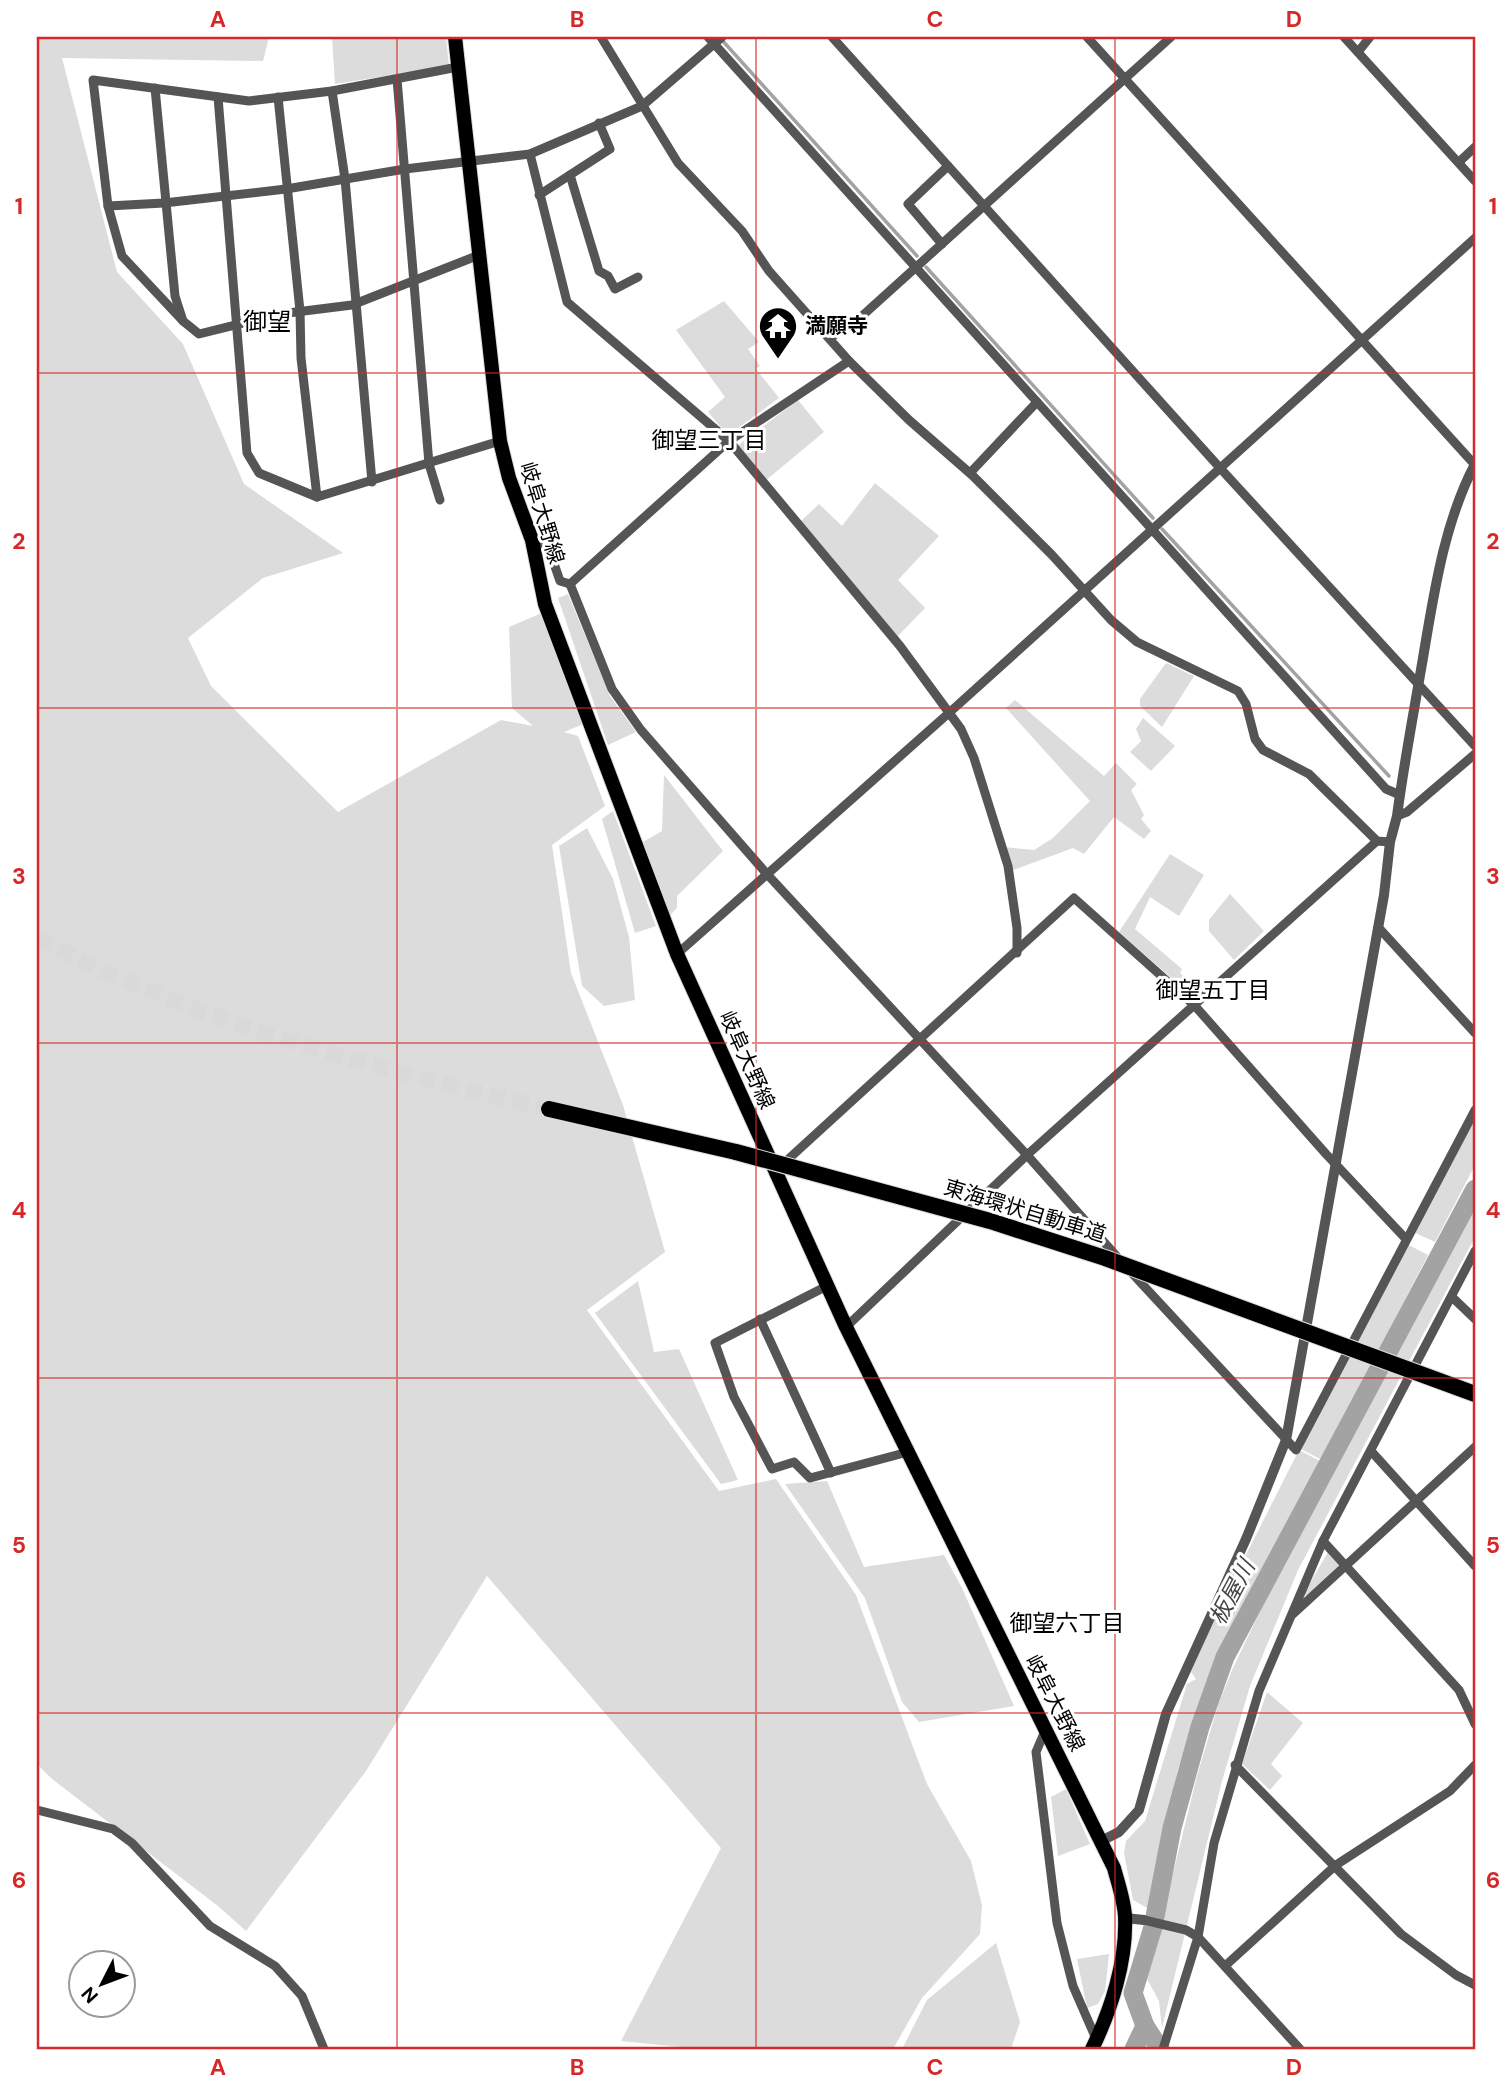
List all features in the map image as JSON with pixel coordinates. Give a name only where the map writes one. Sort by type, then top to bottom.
[{"type":"highway","name":"東海環状自動車道","points":[[549,1109],[736,1152],[976,1217],[1105,1258],[1475,1394]]},
{"type":"main road","name":"岐阜大野線","points":[[455,37],[500,441],[509,478],[532,540],[545,604],[677,954],[774,1172],[846,1326],[1114,1868],[1125,1918],[1118,1977],[1110,2007],[1094,2045]]},
{"type":"street","points":[[601,37],[678,163],[742,231],[769,271],[849,360],[909,420],[970,473],[1085,589],[1111,620],[1137,642],[1238,691],[1246,704],[1255,739],[1263,750],[1309,774],[1377,842]]},
{"type":"street","points":[[832,37],[1220,468],[1475,746]]},
{"type":"street","points":[[1087,37],[1475,465],[1460,494],[1447,539],[1418,685],[1378,927],[1286,1440],[1246,1539],[1166,1714],[1139,1810],[1126,1827],[1101,1841]]},
{"type":"street","points":[[830,338],[862,316],[1171,37]]},
{"type":"street","points":[[1344,37],[1475,181]]},
{"type":"street","points":[[1358,52],[1370,37]]},
{"type":"street","points":[[108,206],[164,203],[286,189],[405,169],[530,155],[642,106],[715,39],[916,267],[1386,789],[1400,795]]},
{"type":"street","points":[[457,67],[332,91],[249,101],[93,80],[108,206],[122,256],[183,321],[199,334],[300,311],[356,303],[479,255]]},
{"type":"street","points":[[397,79],[429,464],[440,500]]},
{"type":"street","points":[[155,88],[175,296],[183,321]]},
{"type":"street","points":[[332,91],[345,179],[372,482]]},
{"type":"street","points":[[218,97],[247,453],[259,473],[317,497],[500,441]]},
{"type":"street","points":[[278,97],[300,311],[301,358],[317,497]]},
{"type":"street","points":[[539,195],[610,149],[599,123]]},
{"type":"street","points":[[1459,162],[1475,147]]},
{"type":"street","points":[[530,155],[567,302],[729,441],[950,712],[974,758],[1008,866],[1013,888],[1017,953]]},
{"type":"street","points":[[942,244],[908,204],[948,166]]},
{"type":"street","points":[[570,175],[599,271],[608,276],[615,289],[638,278]]},
{"type":"street","points":[[677,954],[950,712],[1475,238]]},
{"type":"street","points":[[570,584],[729,441],[849,360]]},
{"type":"street","points":[[970,473],[1037,402]]},
{"type":"street","points":[[532,540],[550,552],[560,581],[570,584]]},
{"type":"street","points":[[570,584],[612,689],[669,764],[1027,1155],[1066,1203],[1296,1450],[1405,1238],[1475,1110]]},
{"type":"street","points":[[1397,816],[1407,812],[1475,754]]},
{"type":"street","points":[[846,1326],[1027,1155],[1377,842],[1390,842]]},
{"type":"street","points":[[774,1172],[922,1040],[1074,898],[1195,1006],[1335,1164],[1405,1238]]},
{"type":"street","points":[[1378,927],[1475,1033]]},
{"type":"street","points":[[1163,2049],[1199,1937],[1214,1843],[1259,1691],[1323,1541],[1475,1251]]},
{"type":"street","points":[[827,1286],[715,1343],[734,1397],[772,1469],[794,1462],[810,1478],[908,1452]]},
{"type":"street","points":[[1452,1297],[1475,1319]]},
{"type":"street","points":[[760,1319],[831,1473]]},
{"type":"street","points":[[1289,1618],[1475,1447]]},
{"type":"street","points":[[1371,1451],[1475,1566]]},
{"type":"street","points":[[1323,1541],[1459,1690],[1475,1724]]},
{"type":"street","points":[[1045,1731],[1036,1752],[1057,1923],[1073,1986],[1094,2045]]},
{"type":"street","points":[[1235,1765],[1401,1934],[1456,1975],[1475,1985]]},
{"type":"street","points":[[1225,1966],[1336,1865],[1450,1791],[1475,1765]]},
{"type":"street","points":[[37,1810],[94,1822],[113,1829],[132,1843],[210,1926],[275,1966],[302,1996],[324,2049]]},
{"type":"street","points":[[1125,1918],[1186,1930],[1199,1937],[1300,2049]]},
{"type":"shaded area","points":[[37,37],[269,37],[263,61],[62,58],[117,272],[183,344],[244,484],[343,553],[263,578],[188,638],[211,686],[338,812],[501,720],[533,726],[512,708],[509,627],[544,612],[586,723],[564,732],[578,736],[605,806],[552,845],[571,973],[623,1105],[665,1252],[587,1310],[719,1491],[776,1479],[856,1595],[927,1784],[971,1861],[982,1905],[980,1934],[922,1998],[893,2049],[701,2049],[621,2041],[721,1848],[487,1576],[366,1771],[246,1931],[218,1906],[52,1779],[37,1764]]},
{"type":"shaded area","points":[[332,37],[446,37],[449,66],[335,84]]},
{"type":"shaded area","points":[[724,301],[759,342],[748,349],[760,366],[756,369],[779,398],[734,431],[724,431],[708,412],[725,397],[676,330]]},
{"type":"shaded area","points":[[798,400],[824,432],[765,481],[737,446]]},
{"type":"shaded area","points":[[875,483],[939,536],[898,580],[925,608],[896,638],[801,521],[819,504],[842,526]]},
{"type":"shaded area","points":[[568,594],[610,696],[636,732],[608,745],[558,598]]},
{"type":"shaded area","points":[[1166,663],[1194,676],[1162,727],[1140,706],[1140,699]]},
{"type":"shaded area","points":[[1015,700],[1104,776],[1116,763],[1137,784],[1131,790],[1144,815],[1141,819],[1151,831],[1144,839],[1114,817],[1084,854],[1073,848],[1013,870],[1004,847],[1034,850],[1053,838],[1090,801],[1006,708]]},
{"type":"shaded area","points":[[1143,718],[1175,746],[1151,771],[1130,752],[1141,741],[1136,729]]},
{"type":"shaded area","points":[[664,775],[723,851],[677,896],[677,908],[669,916],[641,843],[662,831]]},
{"type":"shaded area","points":[[613,811],[656,926],[635,933],[602,819]]},
{"type":"shaded area","points":[[587,828],[613,879],[629,937],[635,1000],[604,1006],[582,986],[559,846]]},
{"type":"shaded area","points":[[1170,854],[1204,875],[1179,916],[1150,897],[1135,929],[1182,969],[1180,973],[1197,990],[1192,996],[1119,932]]},
{"type":"shaded area","points":[[1230,894],[1264,931],[1234,960],[1209,931],[1209,920]]},
{"type":"shaded area","points":[[1475,1115],[1475,1165],[1435,1242],[1411,1231]]},
{"type":"shaded area","points":[[1475,1200],[1475,1237],[1298,1570],[1250,1686],[1222,1781],[1162,2028],[1159,2001],[1147,1979],[1197,1776],[1218,1705],[1284,1561]]},
{"type":"shaded area","points":[[1405,1243],[1428,1255],[1322,1460],[1301,1449]]},
{"type":"shaded area","points":[[638,1281],[654,1352],[679,1349],[738,1480],[721,1484],[595,1313]]},
{"type":"shaded area","points":[[1299,1450],[1320,1461],[1207,1683],[1178,1769],[1149,1909],[1133,1900],[1124,1853],[1126,1841],[1145,1821],[1187,1684],[1196,1679],[1191,1672],[1218,1610]]},
{"type":"shaded area","points":[[827,1481],[864,1567],[944,1555],[962,1588],[1014,1706],[919,1722],[902,1702],[865,1598],[785,1484]]},
{"type":"shaded area","points":[[1328,1552],[1341,1566],[1309,1595],[1303,1595]]},
{"type":"shaded area","points":[[1267,1692],[1303,1723],[1271,1764],[1282,1776],[1270,1790],[1242,1764]]},
{"type":"shaded area","points":[[1066,1789],[1090,1844],[1058,1856],[1051,1797]]},
{"type":"shaded area","points":[[996,1943],[1020,2022],[1011,2049],[902,2049],[927,2000]]},
{"type":"shaded area","points":[[1109,1954],[1105,1991],[1098,2004],[1087,2008],[1077,1959]]},
{"type":"waterway","points":[[721,39],[917,256]]},
{"type":"waterway","points":[[926,267],[1153,518]]},
{"type":"waterway","points":[[1162,529],[1389,776]]},
{"type":"waterway","name":"板屋川","points":[[1160,2049],[1145,2026],[1133,1993],[1153,1927],[1172,1828],[1200,1727],[1225,1657],[1475,1189]]},
{"type":"waterway","name":"板屋川","points":[[1134,2049],[1145,2026]]},
{"type":"tunnel","points":[[37,938],[98,968],[223,1019],[417,1077],[549,1109]]},
{"type":"place","name":"満願寺","points":[[778,360]]},
{"type":"district","name":"御望","points":[[267,322]]},
{"type":"district","name":"御望三丁目","points":[[709,440]]},
{"type":"district","name":"御望五丁目","points":[[1213,990]]},
{"type":"district","name":"御望六丁目","points":[[1067,1623]]}]
